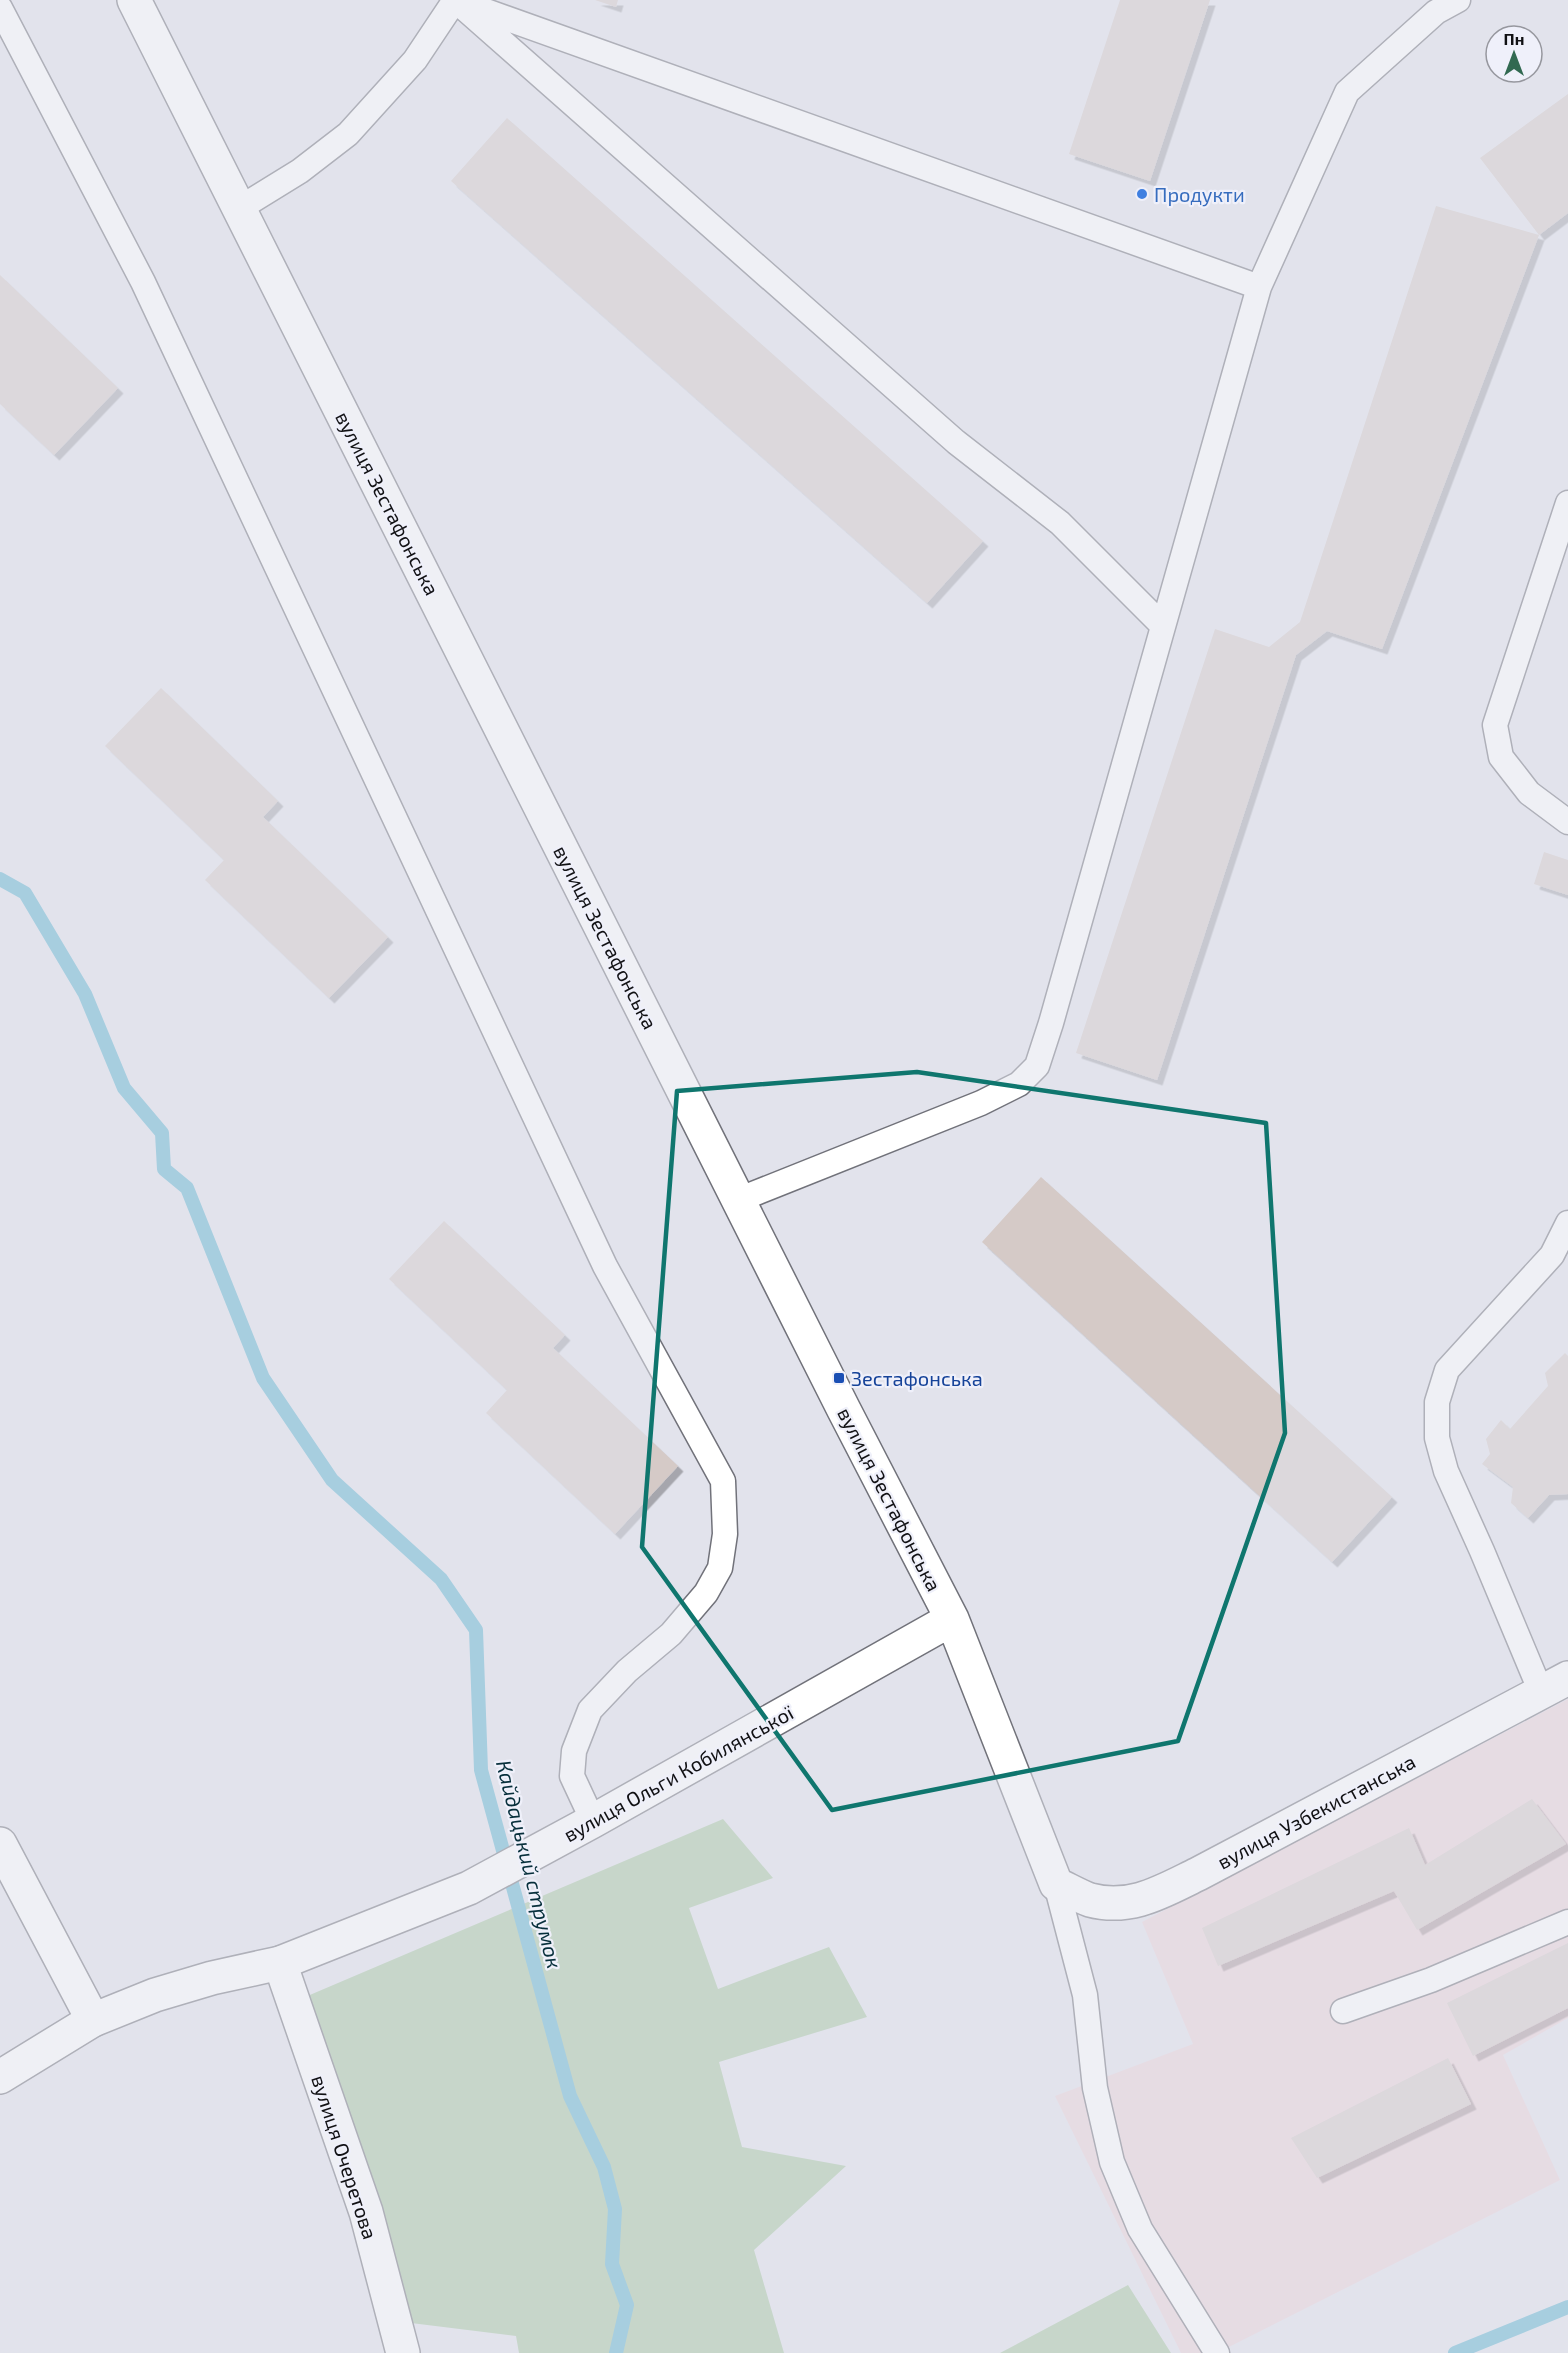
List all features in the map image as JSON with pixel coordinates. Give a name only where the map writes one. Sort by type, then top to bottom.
[{"type":"street","name":"вулиця Зестафонська","points":[[134,0],[738,1200],[952,1619],[1056,1884]]},
{"type":"street","name":"вулиця Ольги Кобилянської","points":[[0,2077],[93,2020],[155,1995],[201,1981],[280,1963],[469,1888],[952,1619]]},
{"type":"street","name":"вулиця Узбекистанська","points":[[1056,1884],[1090,1900],[1118,1903],[1143,1900],[1198,1874],[1554,1685]]},
{"type":"street","points":[[0,1844],[93,2020]]},
{"type":"street","name":"вулиця Очеретова","points":[[280,1963],[366,2212],[381,2277],[403,2353]]},
{"type":"lane","points":[[240,208],[300,171],[348,134],[416,60],[455,0]]},
{"type":"lane","points":[[455,0],[1259,287]]},
{"type":"lane","points":[[455,0],[956,442],[1060,523],[1163,626]]},
{"type":"lane","points":[[738,1200],[981,1102],[1018,1084],[1037,1066],[1259,287],[1347,92],[1436,12],[1458,0]]},
{"type":"lane","points":[[0,8],[143,282],[605,1266],[723,1481],[725,1534],[720,1568],[706,1593],[671,1634],[627,1671],[590,1710],[574,1751],[572,1776],[593,1821]]},
{"type":"lane","points":[[1568,503],[1495,725],[1502,757],[1522,784],[1529,793],[1568,822]]},
{"type":"lane","points":[[1554,1685],[1482,1551],[1446,1471],[1437,1438],[1437,1402],[1447,1370],[1552,1255],[1568,1223]]},
{"type":"lane","points":[[1056,1884],[1085,1995],[1095,2088],[1112,2162],[1140,2229],[1218,2353]]},
{"type":"lane","points":[[1343,2011],[1431,1980],[1568,1922]]},
{"type":"highlighted area","points":[[917,1072],[1266,1123],[1285,1433],[1178,1741],[832,1810],[642,1547],[677,1091]]},
{"type":"shaded area","points":[[1568,1699],[1568,2018],[1503,2055],[1560,2180],[1217,2353],[1181,2353],[1055,2096],[1193,2044],[1142,1922]]},
{"type":"green space","points":[[723,1819],[773,1878],[689,1908],[718,1989],[829,1947],[867,2017],[719,2062],[742,2147],[846,2166],[754,2250],[784,2353],[519,2353],[516,2336],[411,2323],[298,2000]]},
{"type":"green space","points":[[1128,2285],[1171,2353],[1000,2353]]},
{"type":"building","points":[[595,0],[618,0],[616,7]]},
{"type":"building","points":[[1120,0],[1210,0],[1150,181],[1069,154]]},
{"type":"building","points":[[1568,94],[1568,213],[1539,235],[1480,158]]},
{"type":"building","points":[[507,118],[983,541],[927,603],[451,181]]},
{"type":"building","points":[[1436,206],[1539,235],[1382,649],[1327,631],[1296,655],[1157,1080],[1076,1053],[1215,629],[1269,647],[1300,622]]},
{"type":"building","points":[[0,275],[118,388],[54,455],[0,404]]},
{"type":"building","points":[[161,688],[278,801],[263,817],[388,937],[329,998],[205,880],[224,860],[105,746]]},
{"type":"building","points":[[1544,852],[1568,860],[1568,895],[1534,884]]},
{"type":"building","points":[[1041,1177],[1392,1497],[1332,1562],[982,1242]]},
{"type":"building","points":[[444,1221],[565,1335],[553,1348],[678,1466],[615,1534],[486,1413],[507,1390],[389,1279]]},
{"type":"building","points":[[1565,1353],[1568,1356],[1568,1494],[1549,1495],[1528,1518],[1511,1503],[1513,1487],[1482,1464],[1490,1454],[1486,1439],[1501,1420],[1510,1429],[1548,1386],[1545,1373]]},
{"type":"building","points":[[1532,1799],[1566,1844],[1417,1930],[1394,1891],[1218,1966],[1202,1928],[1409,1828],[1425,1865]]},
{"type":"building","points":[[1568,1943],[1568,2008],[1473,2056],[1447,2003]]},
{"type":"building","points":[[1448,2058],[1471,2104],[1317,2178],[1291,2138]]},
{"type":"waterway","name":"Кайдацький струмок","points":[[0,879],[25,893],[85,994],[124,1088],[162,1133],[164,1169],[187,1188],[263,1378],[332,1480],[441,1579],[476,1630],[481,1770],[570,2096],[604,2167],[615,2209],[612,2264],[627,2305],[616,2353]]},
{"type":"waterway","points":[[1455,2353],[1568,2307]]},
{"type":"place","name":"Продукти","points":[[1142,194]]},
{"type":"place","name":"Зестафонська","points":[[839,1378]]}]
